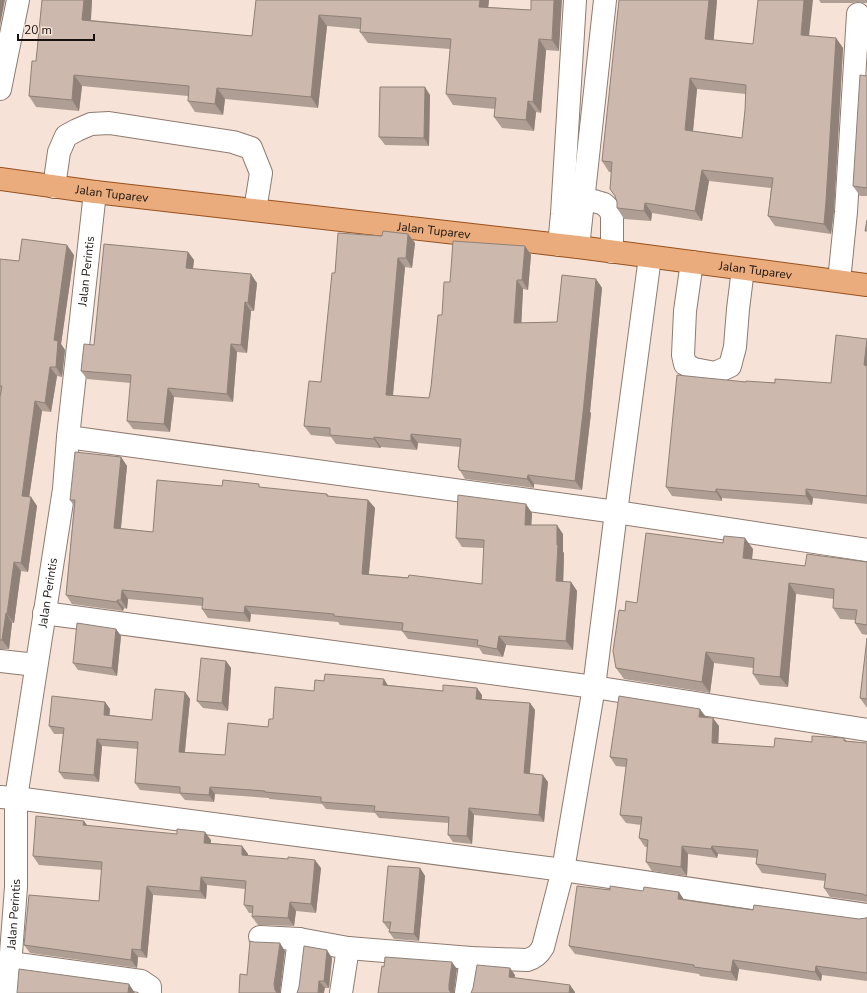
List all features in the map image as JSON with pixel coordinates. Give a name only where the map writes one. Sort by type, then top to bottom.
[{"type":"main road","name":"Jalan Tuparev","points":[[0,179],[95,192],[568,246],[867,285]]},
{"type":"street","points":[[0,87],[18,0]]},
{"type":"street","points":[[568,246],[562,214],[575,0]]},
{"type":"street","points":[[568,246],[583,202],[605,0]]},
{"type":"street","points":[[839,281],[846,212],[858,14]]},
{"type":"street","points":[[54,187],[59,152],[66,136],[91,124],[109,123],[233,142],[251,148],[261,173],[255,210]]},
{"type":"street","name":"Jalan Perintis","points":[[8,993],[7,951],[16,887],[8,798],[36,665],[64,489],[68,437],[95,192]]},
{"type":"street","points":[[583,202],[594,201],[604,204],[610,210],[612,216],[612,252]]},
{"type":"street","points":[[260,937],[299,940],[348,948],[471,958],[527,960],[536,957],[540,953],[543,947],[563,870],[594,687],[650,257]]},
{"type":"street","points":[[692,262],[685,312],[683,355],[685,364],[694,369],[715,373],[730,366],[735,347],[743,269]]},
{"type":"street","points":[[68,437],[616,512],[867,550]]},
{"type":"street","points":[[44,613],[594,687],[867,730]]},
{"type":"street","points":[[0,661],[36,665]]},
{"type":"street","points":[[8,798],[563,870],[867,915]]},
{"type":"street","points":[[292,993],[299,940]]},
{"type":"street","points":[[341,993],[348,948]]},
{"type":"street","points":[[7,951],[141,981],[150,987],[150,993]]},
{"type":"street","points":[[466,993],[471,958]]},
{"type":"building","points":[[42,0],[84,0],[82,20],[252,36],[256,0],[480,0],[479,7],[531,10],[531,0],[554,0],[552,40],[539,39],[533,102],[528,101],[526,120],[494,117],[496,98],[446,94],[451,39],[360,32],[361,18],[319,15],[311,97],[217,88],[215,104],[188,101],[189,86],[74,75],[72,100],[29,96],[32,61],[36,61]]},
{"type":"building","points":[[619,0],[709,0],[705,39],[753,44],[758,0],[804,0],[801,35],[836,38],[824,224],[768,216],[773,178],[702,170],[695,211],[645,203],[644,211],[617,208],[615,196],[610,189],[612,162],[602,161]],"holes":[[[690,78],[746,85],[742,138],[685,130]]]},
{"type":"building","points":[[860,75],[867,76],[867,188],[853,186]]},
{"type":"building","points":[[380,87],[425,87],[424,138],[379,137]]},
{"type":"building","points":[[867,220],[867,231],[865,231]]},
{"type":"building","points":[[383,231],[408,234],[406,258],[398,258],[386,395],[429,398],[438,315],[442,315],[444,282],[450,282],[453,241],[525,246],[522,280],[517,280],[514,323],[557,322],[562,275],[596,279],[575,481],[528,475],[527,479],[459,470],[461,439],[411,434],[411,441],[374,437],[374,439],[330,435],[330,428],[304,426],[309,381],[321,382],[332,273],[335,273],[338,233],[382,236]]},
{"type":"building","points":[[22,239],[67,245],[54,340],[58,341],[56,367],[50,367],[45,403],[35,401],[22,496],[31,497],[21,563],[14,562],[7,614],[6,613],[2,640],[0,640],[0,397],[2,386],[0,386],[0,259],[19,261]]},
{"type":"building","points":[[104,244],[188,252],[186,268],[251,274],[248,303],[245,302],[241,345],[231,344],[227,394],[168,388],[164,424],[127,421],[131,375],[81,371],[84,344],[94,345]]},
{"type":"building","points":[[836,335],[867,339],[864,365],[867,366],[867,496],[806,489],[806,496],[716,489],[716,492],[666,487],[677,375],[746,382],[775,383],[775,379],[831,383]]},
{"type":"building","points":[[75,452],[121,457],[114,528],[153,532],[157,480],[222,486],[223,480],[259,484],[259,487],[368,500],[362,574],[408,578],[409,575],[482,584],[484,540],[456,538],[458,495],[526,504],[525,525],[557,525],[558,545],[556,581],[571,582],[566,641],[499,636],[497,649],[477,645],[478,640],[402,631],[403,623],[334,616],[334,614],[245,606],[244,613],[202,609],[203,598],[122,590],[121,600],[117,600],[117,602],[66,595],[75,500],[70,500]]},
{"type":"building","points":[[646,533],[723,543],[724,536],[745,538],[743,558],[805,566],[807,554],[867,562],[867,625],[855,623],[857,610],[833,608],[834,589],[789,583],[780,677],[753,674],[754,658],[706,652],[702,682],[616,668],[613,651],[619,610],[625,611],[626,601],[637,603]]},
{"type":"building","points":[[77,623],[116,629],[112,668],[73,663]]},
{"type":"building","points":[[867,638],[867,699],[860,698]]},
{"type":"building","points":[[201,658],[226,661],[222,703],[197,701]]},
{"type":"building","points":[[325,674],[384,679],[383,685],[443,691],[443,685],[477,688],[476,699],[530,703],[524,773],[543,775],[539,815],[469,808],[467,836],[448,835],[449,817],[374,811],[375,806],[321,802],[321,797],[265,791],[210,787],[209,795],[180,793],[180,787],[135,783],[138,742],[97,739],[94,775],[59,772],[64,728],[49,726],[52,696],[105,702],[104,715],[152,720],[155,689],[185,692],[179,752],[225,755],[228,723],[268,727],[269,719],[273,719],[275,687],[314,691],[315,680],[324,681]]},
{"type":"building","points":[[619,696],[700,709],[699,717],[713,718],[712,743],[774,747],[775,738],[812,742],[812,736],[844,738],[844,741],[867,743],[867,896],[863,894],[824,888],[826,874],[756,864],[758,850],[712,846],[711,849],[682,846],[681,867],[646,862],[648,840],[639,838],[642,817],[620,815],[627,759],[610,757]]},
{"type":"building","points":[[36,816],[84,821],[83,825],[177,834],[177,829],[205,832],[204,843],[242,846],[242,855],[315,860],[311,904],[290,902],[288,918],[252,917],[253,906],[244,905],[246,881],[201,877],[200,891],[147,886],[141,950],[132,949],[131,960],[24,945],[29,895],[99,901],[102,862],[33,856]]},
{"type":"building","points":[[388,866],[420,868],[414,934],[389,932],[391,922],[383,922]]},
{"type":"building","points":[[577,886],[610,890],[610,886],[643,891],[644,887],[679,892],[678,899],[753,910],[754,905],[859,919],[867,917],[867,973],[816,966],[815,972],[733,960],[731,972],[569,946]]},
{"type":"building","points":[[250,941],[280,943],[274,984],[277,993],[239,993],[240,974],[247,975]]},
{"type":"building","points":[[304,946],[327,950],[324,981],[319,981],[318,993],[297,993]]},
{"type":"building","points":[[385,957],[452,962],[449,984],[449,990],[451,993],[378,993],[382,966],[384,967]]},
{"type":"building","points":[[477,965],[510,968],[509,977],[570,985],[569,993],[471,993]]},
{"type":"building","points":[[19,969],[129,984],[128,993],[17,993]]}]
